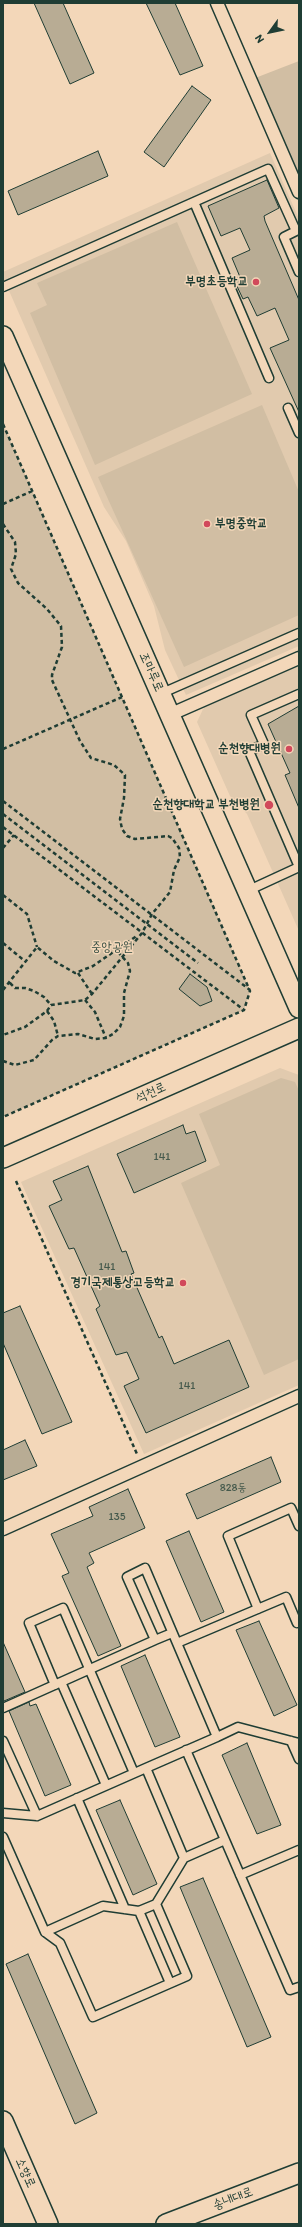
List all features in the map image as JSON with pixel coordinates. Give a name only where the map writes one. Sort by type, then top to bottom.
[{"type":"street","points":[[217,3],[299,192]]},
{"type":"street","name":"조마루로","points":[[3,336],[299,1008]]},
{"type":"street","points":[[169,715],[299,658]]},
{"type":"street","name":"석천로","points":[[3,1158],[299,1028]]},
{"type":"street","points":[[3,1529],[299,1396]]},
{"type":"street","name":"소향로","points":[[3,2121],[48,2224]]},
{"type":"street","name":"송내대로","points":[[166,2224],[299,2174]]},
{"type":"lane","points":[[3,287],[268,169],[296,231],[284,237],[299,272]]},
{"type":"lane","points":[[194,202],[269,378]]},
{"type":"lane","points":[[288,408],[299,433]]},
{"type":"lane","points":[[160,694],[299,633]]},
{"type":"lane","points":[[247,891],[299,867],[248,751],[264,744],[251,715],[299,694]]},
{"type":"lane","points":[[258,1609],[228,1536],[291,1508],[299,1526]]},
{"type":"lane","points":[[155,1640],[127,1577],[145,1568],[217,1737]]},
{"type":"lane","points":[[177,1643],[286,1597],[298,1624]]},
{"type":"lane","points":[[106,1785],[29,1623],[63,1608],[134,1773]]},
{"type":"lane","points":[[3,1708],[172,1633]]},
{"type":"lane","points":[[3,1813],[37,1816],[238,1727],[295,1742],[299,1759]]},
{"type":"lane","points":[[3,1741],[37,1816]]},
{"type":"lane","points":[[186,1750],[290,1990],[299,1987]]},
{"type":"lane","points":[[146,1768],[184,1858]]},
{"type":"lane","points":[[77,1798],[125,1909]]},
{"type":"lane","points":[[3,1837],[45,1932],[60,1943],[93,2017],[187,1976],[156,1904]]},
{"type":"lane","points":[[45,1932],[103,1906],[139,1911],[156,1904],[184,1858],[225,1840]]},
{"type":"lane","points":[[240,1875],[299,1850]]},
{"type":"lane","points":[[139,1911],[170,1983]]},
{"type":"path","points":[[3,424],[250,990],[244,1010],[3,1117]]},
{"type":"path","points":[[3,504],[32,491]]},
{"type":"path","points":[[3,524],[15,542],[16,554],[11,569],[18,583],[47,609],[61,626],[62,647],[52,675],[70,720],[91,758],[114,765],[125,775],[124,798],[120,819],[124,832],[135,839],[168,836],[176,842],[180,860],[174,870],[170,892],[152,914],[142,933],[92,994],[85,1000],[51,1006],[47,1011],[25,1027],[3,1035]]},
{"type":"path","points":[[3,749],[122,696]]},
{"type":"path","points":[[3,801],[250,990]]},
{"type":"path","points":[[3,814],[198,963]]},
{"type":"path","points":[[3,827],[244,1010]]},
{"type":"path","points":[[3,848],[14,835]]},
{"type":"path","points":[[3,895],[27,914],[37,947],[67,969],[75,973],[93,966],[142,933]]},
{"type":"path","points":[[3,943],[26,962]]},
{"type":"path","points":[[3,990],[37,947]]},
{"type":"path","points":[[4,1062],[15,1065],[34,1060],[52,1040],[58,1036],[72,1034],[95,1039],[106,1038],[120,1027],[124,1016],[124,993],[130,971],[128,963],[117,951]]},
{"type":"path","points":[[78,972],[92,994]]},
{"type":"path","points":[[10,983],[15,988],[25,988],[44,997],[51,1006]]},
{"type":"path","points":[[85,1000],[95,1012],[106,1038]]},
{"type":"path","points":[[47,1011],[54,1021],[58,1036]]},
{"type":"path","points":[[16,1181],[142,1466]]},
{"type":"shaded area","points":[[270,153],[299,219],[299,646],[186,695],[165,650],[154,606],[126,541],[104,507],[3,277],[3,272]]},
{"type":"shaded area","name":"순천향대학교 부천병원","points":[[299,666],[299,931],[247,814],[230,796],[197,722],[204,707]]},
{"type":"shaded area","name":"경기국제통상고등학교","points":[[280,1068],[299,1075],[299,1385],[144,1454],[21,1182]]},
{"type":"green space","points":[[299,61],[299,192],[250,80]]},
{"type":"green space","points":[[177,222],[252,394],[95,465],[30,313],[47,305],[37,283]]},
{"type":"green space","name":"부명중학교","points":[[262,405],[299,492],[299,615],[184,667],[98,477]]},
{"type":"green space","name":"중앙공원","points":[[3,424],[250,991],[244,1010],[3,1117]]},
{"type":"green space","points":[[281,1078],[295,1082],[299,1091],[299,1359],[264,1375],[181,1183],[220,1165],[199,1114]]},
{"type":"building","points":[[34,3],[63,3],[94,73],[70,84]]},
{"type":"building","points":[[146,3],[175,3],[203,66],[180,75]]},
{"type":"building","points":[[192,86],[211,100],[164,167],[144,152]]},
{"type":"building","points":[[98,151],[108,176],[18,215],[8,191]]},
{"type":"building","name":"부명초등학교","points":[[267,180],[279,208],[264,216],[265,221],[299,300],[299,412],[270,348],[289,340],[275,308],[257,316],[248,297],[243,299],[234,280],[240,277],[232,258],[250,250],[240,228],[221,236],[208,206]]},
{"type":"building","name":"순천향대병원","points":[[299,706],[299,808],[285,775],[290,773],[268,724]]},
{"type":"building","points":[[190,974],[207,987],[212,1001],[200,1006],[179,989]]},
{"type":"building","points":[[183,1125],[186,1134],[195,1131],[206,1161],[134,1193],[117,1154]]},
{"type":"building","points":[[88,1166],[122,1252],[126,1251],[134,1273],[131,1274],[159,1338],[162,1336],[174,1364],[229,1340],[249,1387],[146,1433],[124,1386],[139,1379],[127,1352],[116,1355],[96,1309],[100,1306],[74,1248],[69,1249],[49,1206],[62,1200],[53,1181]]},
{"type":"building","points":[[20,1306],[72,1422],[42,1434],[3,1343],[3,1313]]},
{"type":"building","points":[[25,1440],[37,1466],[3,1480],[3,1450]]},
{"type":"building","points":[[271,1457],[281,1482],[197,1519],[186,1494]]},
{"type":"building","points":[[128,1489],[145,1528],[89,1553],[94,1563],[87,1567],[121,1646],[98,1656],[62,1576],[69,1573],[51,1534],[93,1516],[89,1507]]},
{"type":"building","points":[[189,1531],[224,1612],[201,1622],[166,1541]]},
{"type":"building","points":[[259,1621],[297,1705],[274,1716],[236,1630]]},
{"type":"building","points":[[3,1642],[25,1692],[4,1701],[3,1698]]},
{"type":"building","points":[[145,1655],[180,1737],[155,1747],[121,1666]]},
{"type":"building","points":[[29,1702],[30,1706],[36,1704],[71,1785],[45,1796],[9,1711]]},
{"type":"building","points":[[247,1743],[281,1825],[257,1834],[222,1755]]},
{"type":"building","points":[[120,1800],[157,1884],[133,1895],[96,1810]]},
{"type":"building","points":[[203,1878],[271,2037],[247,2047],[180,1887]]},
{"type":"building","points":[[28,1954],[97,2113],[75,2124],[6,1964]]},
{"type":"place","name":"부명초등학교","points":[[256,282]]},
{"type":"place","name":"부명중학교","points":[[207,524]]},
{"type":"place","name":"순천향대병원","points":[[289,749]]},
{"type":"place","name":"순천향대학교 부천병원","points":[[269,805]]},
{"type":"place","name":"경기국제통상고등학교","points":[[183,1283]]}]
